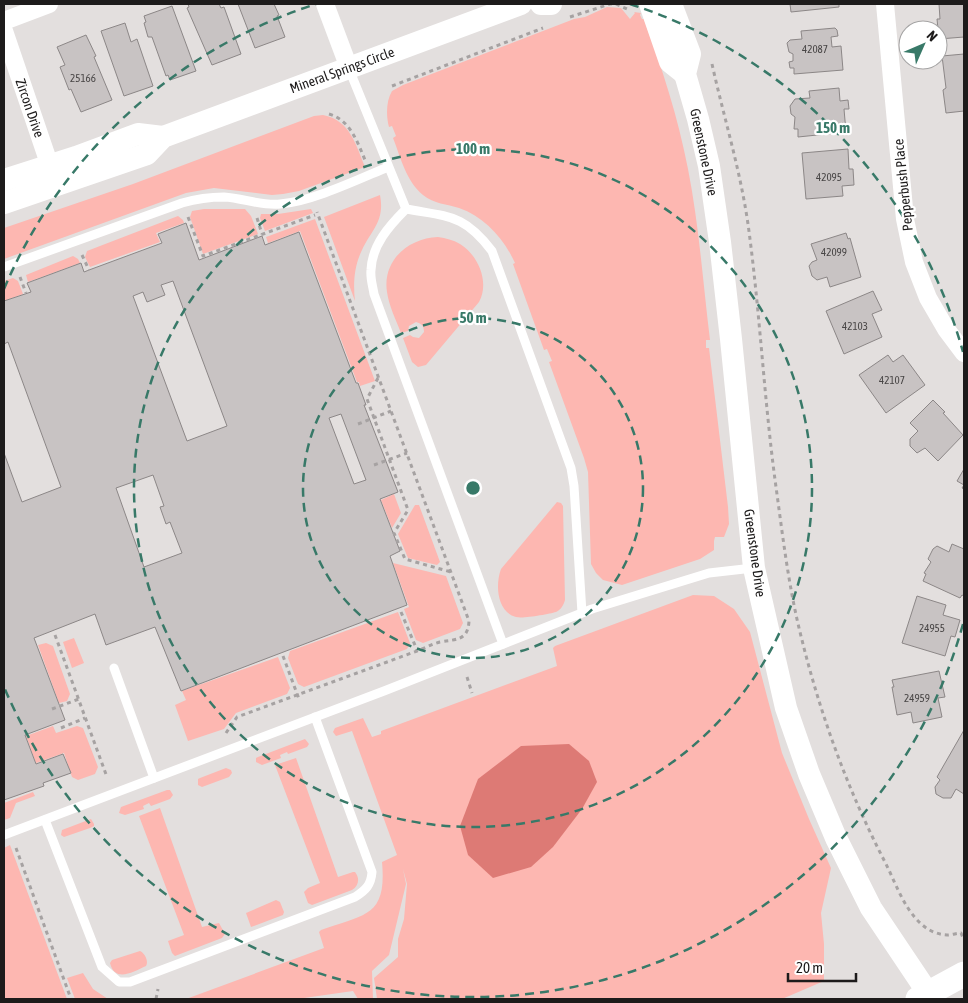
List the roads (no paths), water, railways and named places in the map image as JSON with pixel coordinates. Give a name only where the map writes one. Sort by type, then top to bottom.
[{"type":"main road","points":[[926,997],[964,974]]},
{"type":"street","points":[[4,21],[49,4]]},
{"type":"street","points":[[325,4],[349,68]]},
{"type":"street","name":"Mineral Springs Circle","points":[[4,203],[53,176],[138,134],[163,137],[521,4]]},
{"type":"street","points":[[542,4],[557,12]]},
{"type":"street","name":"Greenstone Drive","points":[[671,4],[690,54],[685,74],[704,143],[717,224],[731,339],[754,568],[786,708],[809,774],[836,838],[871,908],[926,997]]},
{"type":"street","name":"Pepperbush Place","points":[[886,4],[905,220],[914,262],[928,298],[946,329],[964,353]]},
{"type":"street","name":"Greenstone Drive","points":[[640,7],[670,62],[685,74]]},
{"type":"street","name":"Zircon Drive","points":[[4,31],[53,176]]},
{"type":"street","name":"Mineral Springs Circle","points":[[4,180],[53,176]]},
{"type":"lane","points":[[349,68],[406,209]]},
{"type":"lane","points":[[4,267],[195,199],[224,197],[268,205],[289,204],[388,167]]},
{"type":"lane","points":[[406,209],[454,218],[467,224],[480,235],[492,251],[571,468],[574,486],[582,613]]},
{"type":"lane","points":[[406,209],[388,228],[373,255],[371,271],[374,294],[503,644]]},
{"type":"lane","points":[[4,835],[582,613],[709,573],[754,568]]},
{"type":"lane","points":[[114,668],[154,778]]},
{"type":"lane","points":[[45,820],[102,967],[119,982],[130,982],[355,898],[365,891],[371,882],[372,872],[315,717]]}]
